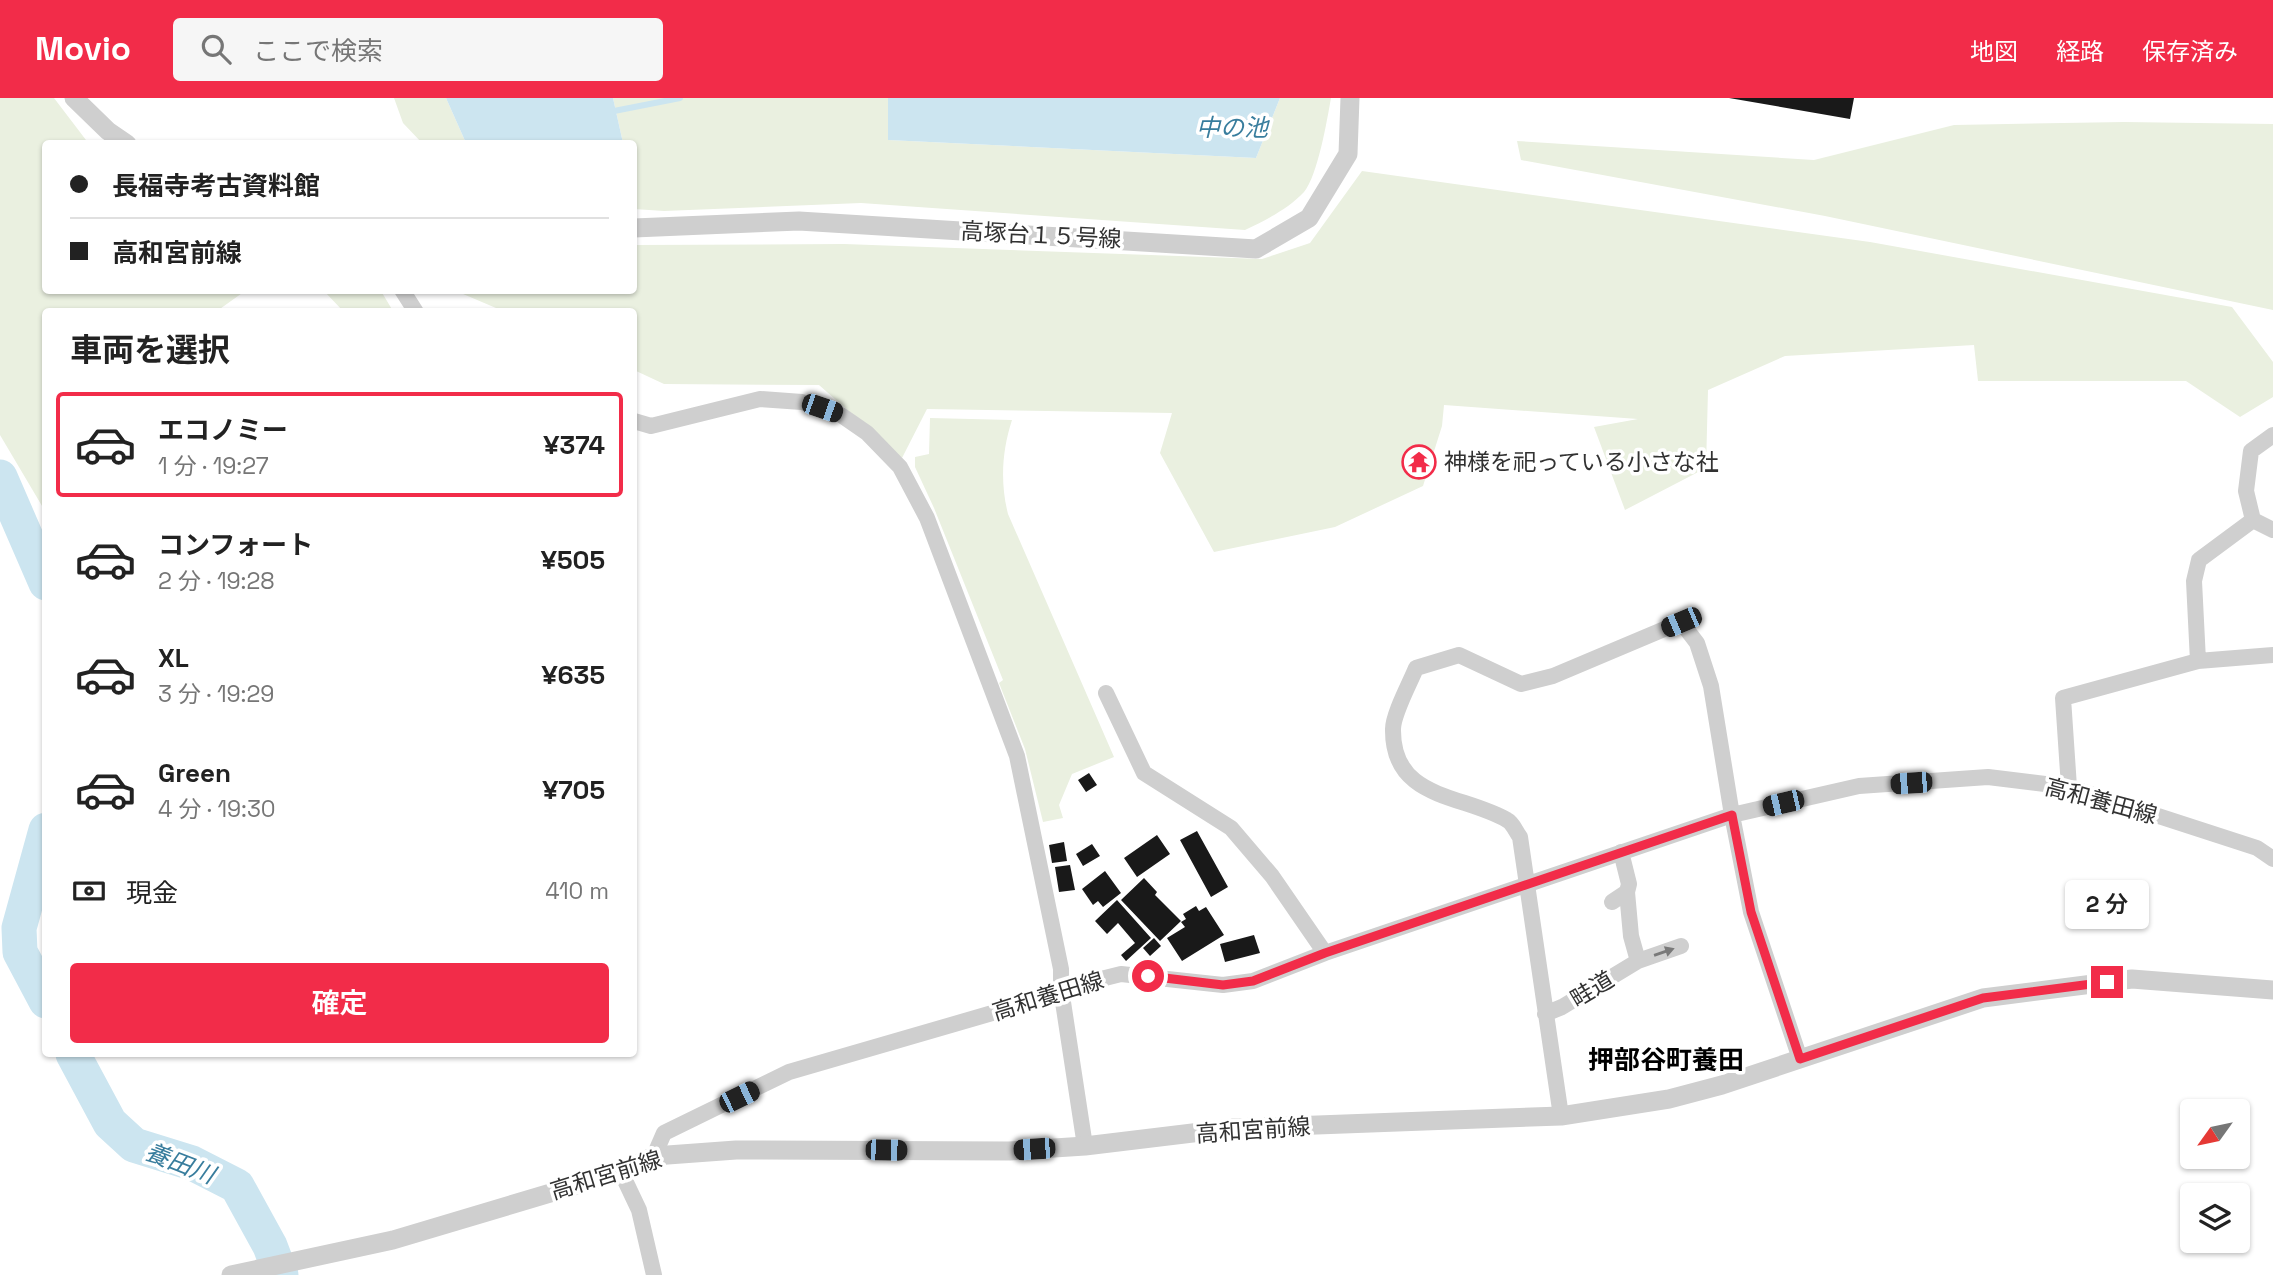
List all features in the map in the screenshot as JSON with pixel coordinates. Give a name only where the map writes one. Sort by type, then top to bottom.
[{"type":"street","points":[[74,98],[121,140]]},
{"type":"street","name":"高塚台１５号線","points":[[637,228],[799,221],[1256,249],[1309,218],[1348,154],[1350,98]]},
{"type":"street","points":[[637,422],[651,426],[760,399],[802,402],[841,415],[867,433],[900,467],[927,518],[1017,756],[1061,970],[1061,989],[1085,1146]]},
{"type":"street","points":[[2273,435],[2251,451],[2246,491],[2253,520],[2273,530]]},
{"type":"street","points":[[2198,662],[2194,580],[2199,561],[2253,520]]},
{"type":"street","points":[[1560,1116],[1520,837],[1509,821],[1436,794],[1411,778],[1398,761],[1393,727],[1416,668],[1459,655],[1521,684],[1553,676],[1681,622],[1697,643],[1712,686],[1732,815],[1751,912],[1800,1059]]},
{"type":"street","points":[[2069,787],[2063,698],[2198,662],[2257,654],[2273,655]]},
{"type":"street","points":[[1106,693],[1144,773],[1231,828],[1272,876],[1325,953]]},
{"type":"street","name":"高和養田線","points":[[654,1156],[664,1133],[789,1072],[1013,1007],[1061,989],[1121,974],[1223,985],[1253,981],[1325,953],[1732,815],[1859,786],[1988,777],[2069,787],[2257,848],[2273,859]]},
{"type":"street","name":"畦道","points":[[1621,852],[1629,884],[1627,892],[1631,936],[1638,961]]},
{"type":"street","points":[[1612,902],[1627,892]]},
{"type":"street","name":"畦道","points":[[1545,1014],[1562,1007],[1638,961],[1681,946]]},
{"type":"street","name":"高和宮前線","points":[[232,1275],[393,1240],[621,1172],[654,1156],[736,1150],[1009,1151],[1085,1146],[1234,1128],[1560,1116],[1669,1099],[1722,1085],[1983,998],[2132,979],[2273,990]]},
{"type":"street","points":[[621,1172],[639,1210],[654,1275]]},
{"type":"green space","points":[[0,98],[54,98],[86,140],[42,140],[42,294],[241,294],[221,308],[42,308],[42,506],[0,435]]},
{"type":"green space","points":[[394,98],[446,98],[465,140],[419,140],[403,123]]},
{"type":"green space","points":[[613,98],[888,98],[888,140],[1256,158],[1280,98],[1331,98],[1318,161],[1304,192],[1284,209],[1245,230],[861,203],[664,211],[637,209],[637,140],[622,140]]},
{"type":"green space","points":[[2124,122],[2273,124],[2273,310],[1825,216],[1521,160],[1517,141],[1814,160],[1954,125]]},
{"type":"green space","points":[[1362,171],[1870,242],[2232,307],[2273,362],[2273,397],[2240,417],[2186,381],[1978,381],[1974,345],[1785,356],[1708,390],[1706,468],[1625,510],[1594,427],[1638,419],[1444,405],[1442,426],[1423,486],[1335,527],[1214,552],[1160,453],[1172,413],[927,409],[902,458],[819,385],[664,384],[637,371],[637,308],[496,308],[463,294],[637,294],[637,245],[844,244],[1262,259],[1310,243]]},
{"type":"green space","points":[[327,294],[383,294],[391,308],[340,308]]},
{"type":"green space","points":[[930,418],[1012,420],[1003,467],[1008,514],[1114,757],[1072,774],[1059,805],[1063,818],[1043,822],[1025,749],[999,683],[1003,680],[915,467],[915,457],[929,454]]},
{"type":"water","points":[[446,98],[613,98],[622,140],[465,140]]},
{"type":"water","name":"中の池","points":[[888,98],[1280,98],[1256,158],[888,140]]},
{"type":"building","points":[[1729,98],[1854,98],[1850,119]]},
{"type":"building","points":[[1089,773],[1097,785],[1086,792],[1078,780]]},
{"type":"building","points":[[1197,831],[1228,887],[1211,897],[1180,840]]},
{"type":"building","points":[[1157,835],[1170,854],[1137,877],[1124,858]]},
{"type":"building","points":[[1064,842],[1067,861],[1052,863],[1049,845]]},
{"type":"building","points":[[1092,844],[1100,856],[1083,866],[1076,854]]},
{"type":"building","points":[[1070,865],[1075,890],[1059,892],[1055,867]]},
{"type":"building","points":[[1105,871],[1121,893],[1103,907],[1098,901],[1093,905],[1082,889]]},
{"type":"building","points":[[1144,878],[1157,892],[1155,895],[1181,921],[1160,941],[1121,900]]},
{"type":"building","points":[[1117,900],[1151,938],[1126,961],[1121,955],[1135,943],[1118,923],[1107,934],[1095,921]]},
{"type":"building","points":[[1196,906],[1199,911],[1206,907],[1224,935],[1182,961],[1167,938],[1185,927],[1181,922],[1186,919],[1183,914]]},
{"type":"building","points":[[1254,935],[1260,953],[1225,962],[1220,944]]},
{"type":"building","points":[[1154,938],[1161,946],[1150,956],[1143,948]]},
{"type":"waterway","points":[[609,112],[680,98]]},
{"type":"waterway","name":"養田川","points":[[0,477],[42,574]]},
{"type":"waterway","name":"養田川","points":[[42,845],[19,928],[20,952],[42,993]]},
{"type":"waterway","name":"養田川","points":[[75,1057],[110,1123],[134,1145],[192,1163],[237,1186],[270,1246],[281,1275]]},
{"type":"place","name":"神様を祀っている小さな社","points":[[1419,462]]},
{"type":"district","name":"押部谷町養田","points":[[1666,1060]]},
{"type":"route","points":[[1148,976],[1223,985],[1253,981],[1325,953],[1732,815],[1751,912],[1800,1059],[1983,998],[2107,982]]}]
